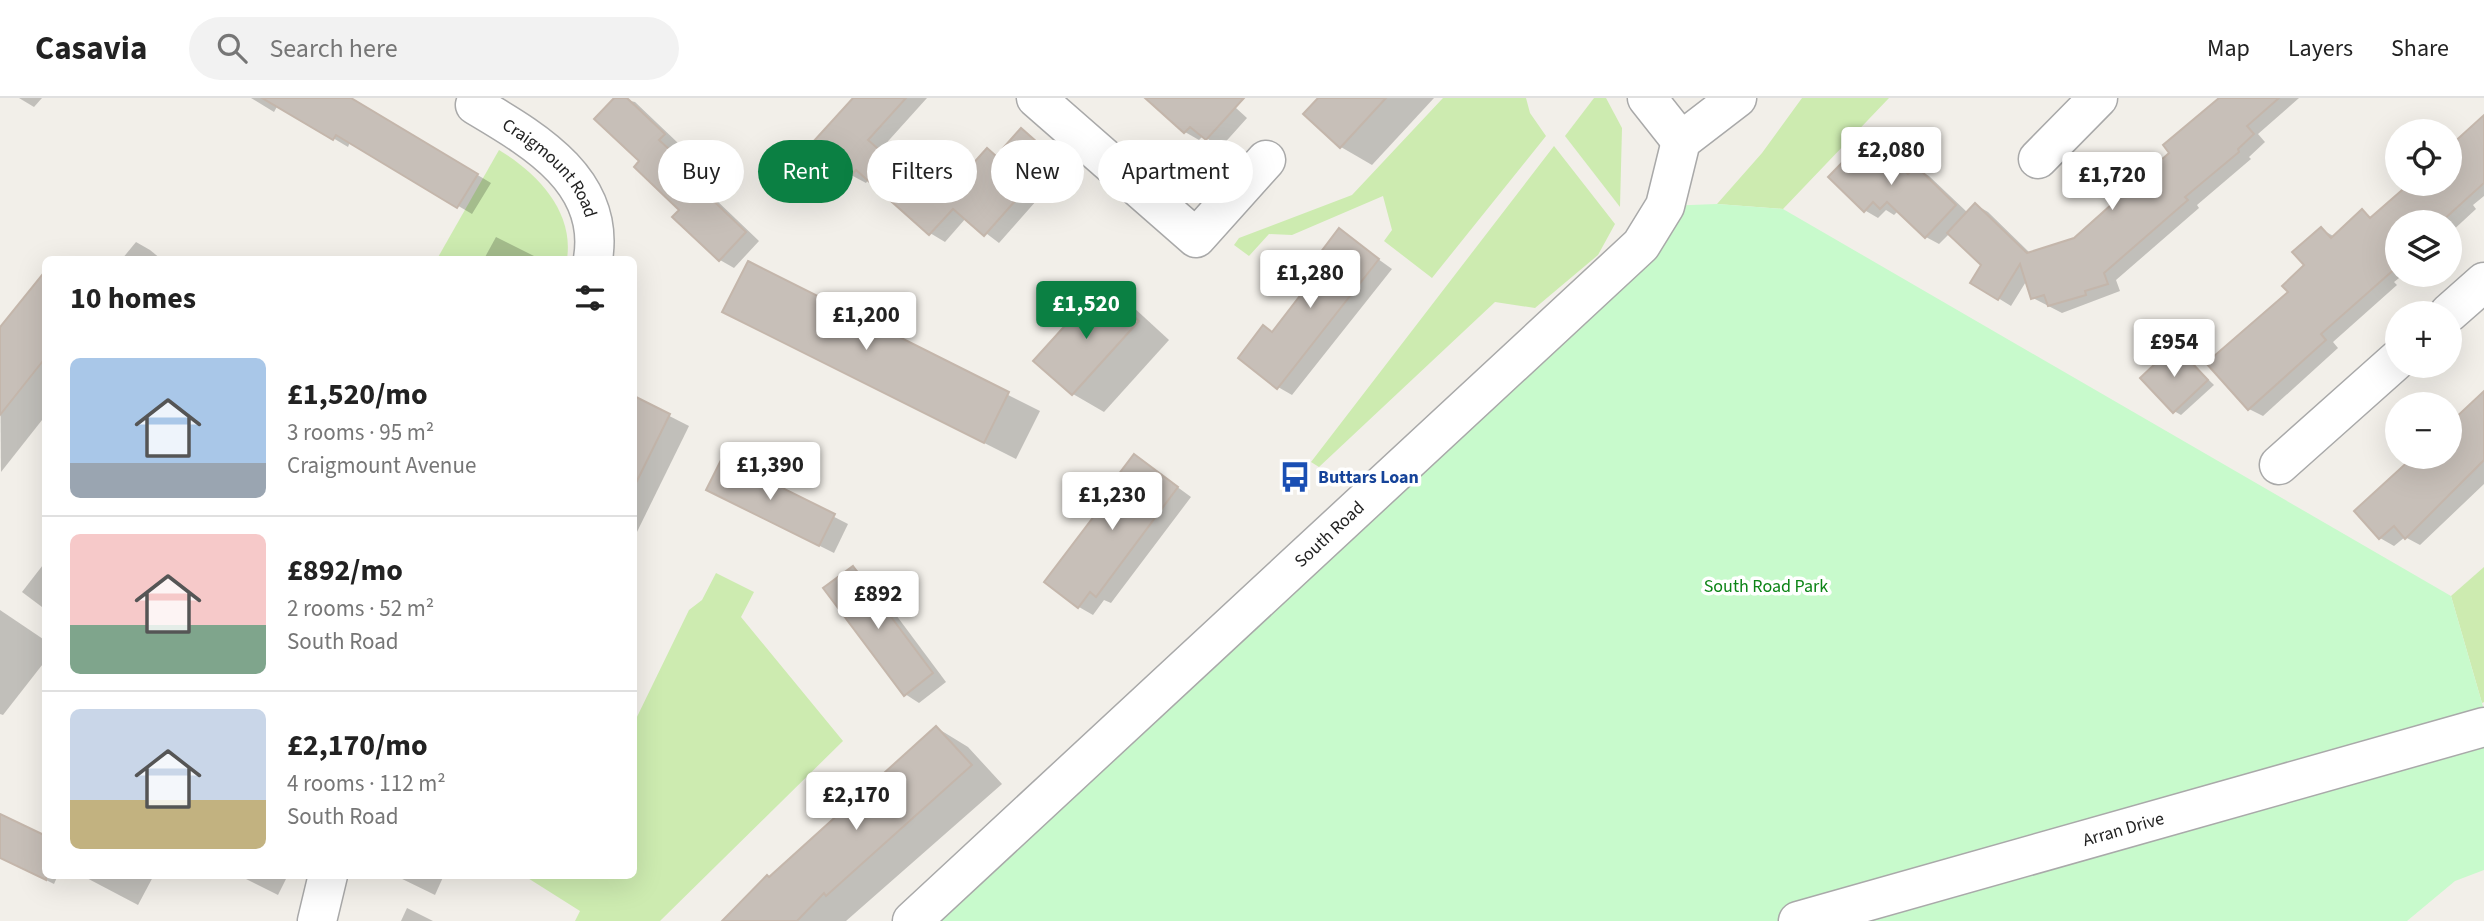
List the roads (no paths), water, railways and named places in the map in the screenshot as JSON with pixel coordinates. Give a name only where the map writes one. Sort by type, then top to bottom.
[{"type":"street","points":[[1036,98],[1196,238],[1266,160]]},
{"type":"street","points":[[1647,98],[1681,141],[1738,98]]},
{"type":"street","points":[[2038,159],[2098,98]]},
{"type":"street","name":"Craigmount Road","points":[[472,100],[533,139],[565,167],[585,200],[597,238],[594,256]]},
{"type":"street","name":"South Road","points":[[912,921],[1641,245],[1665,206],[1681,141]]},
{"type":"street","points":[[2462,301],[2484,282]]},
{"type":"street","points":[[2279,465],[2385,371]]},
{"type":"street","name":"Arran Drive","points":[[1798,921],[2484,727]]},
{"type":"street","points":[[2448,737],[2484,751]]},
{"type":"street","points":[[317,921],[327,879]]},
{"type":"place","name":"Buttars Loan","points":[[1295,477]]},
{"type":"park label","name":"South Road Park","points":[[1766,586]]}]
